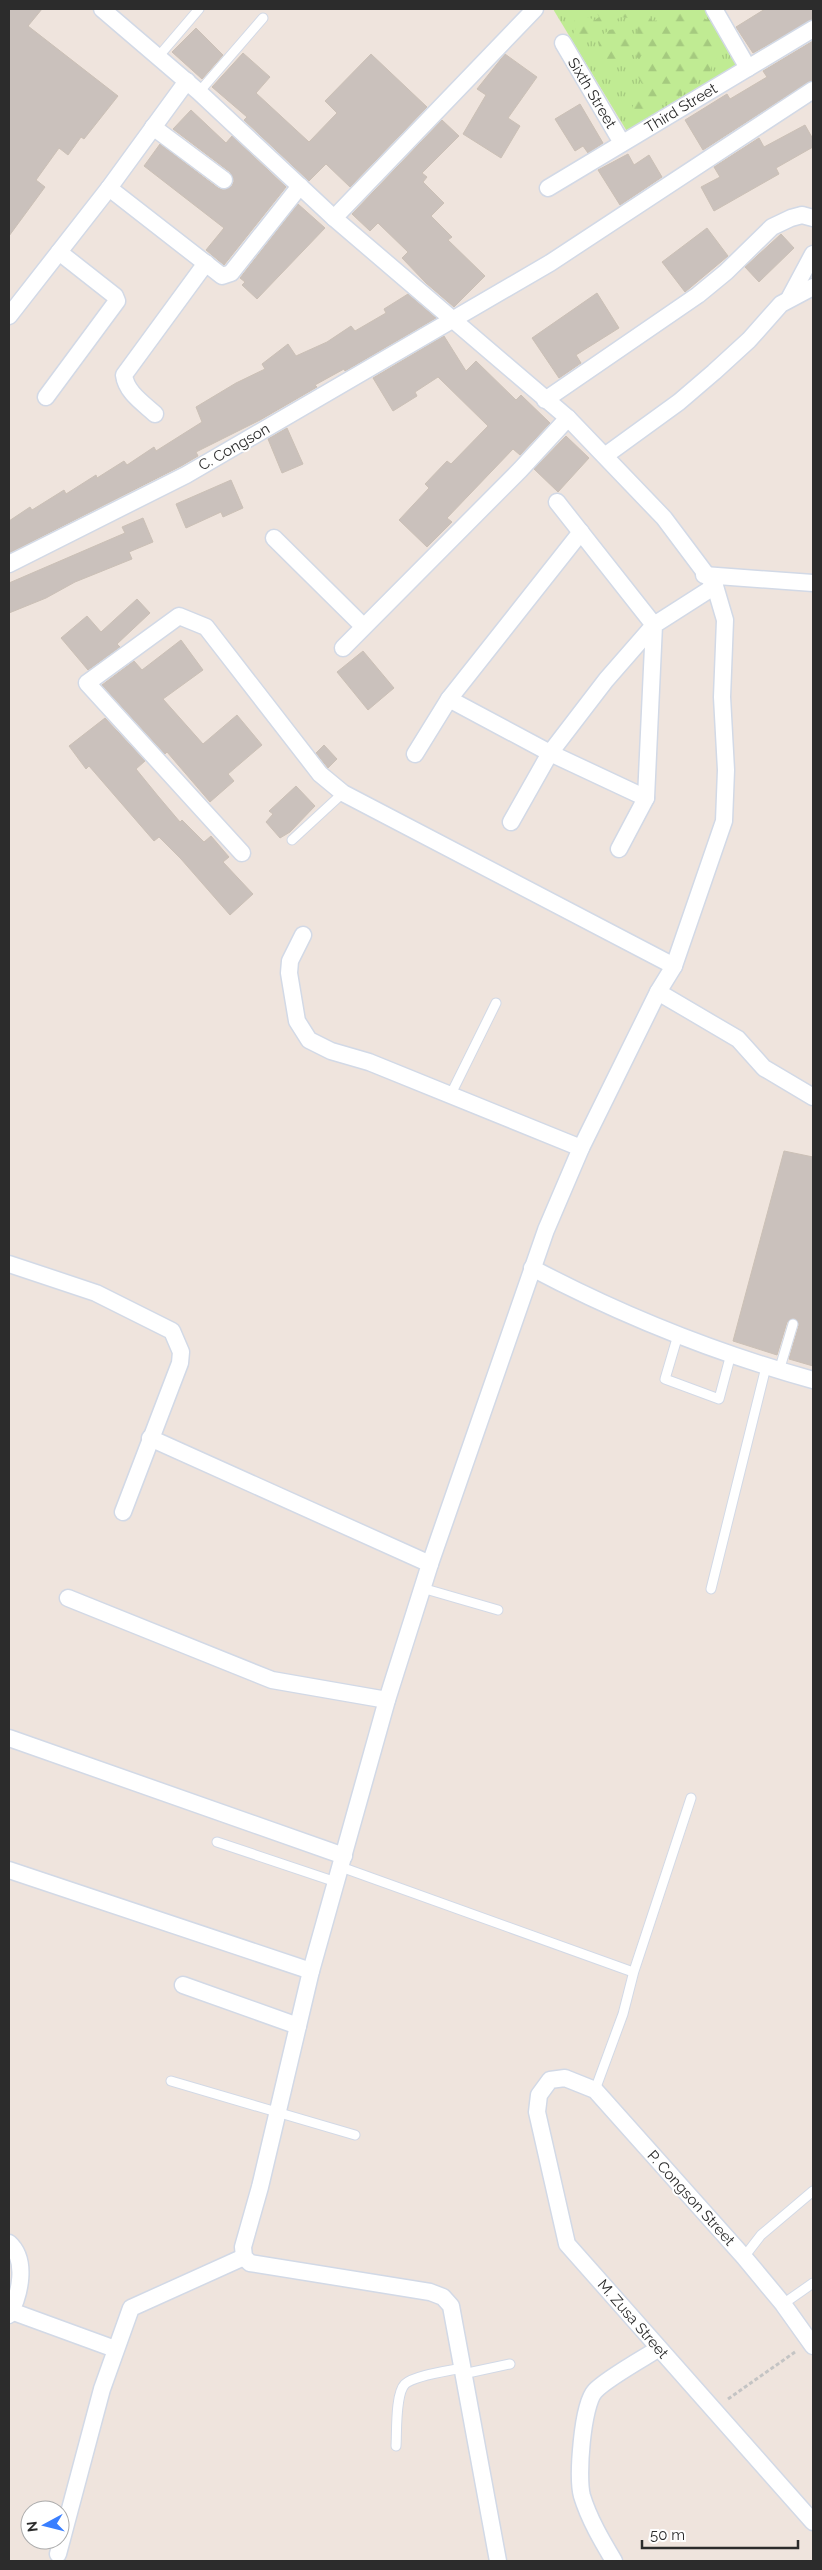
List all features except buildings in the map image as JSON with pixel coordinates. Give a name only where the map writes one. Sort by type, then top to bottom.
[{"type":"street","points":[[102,9],[193,87],[334,218],[568,418],[606,455],[664,518],[710,581],[725,620],[722,697],[726,770],[724,821],[674,966],[658,992],[581,1148],[532,1268],[430,1564],[387,1700],[311,1971],[278,2111],[243,2246],[244,2258]]},
{"type":"street","points":[[334,218],[535,9]]},
{"type":"street","points":[[714,9],[748,68]]},
{"type":"street","name":"Third Street","points":[[548,188],[813,28]]},
{"type":"street","name":"Sixth Street","points":[[563,43],[622,143]]},
{"type":"street","points":[[9,316],[109,188],[153,127],[193,87]]},
{"type":"street","name":"C. Congson","points":[[9,564],[186,475],[452,318],[550,263],[813,90]]},
{"type":"street","points":[[153,127],[224,180]]},
{"type":"street","points":[[109,188],[222,276],[231,273],[300,186]]},
{"type":"street","points":[[545,400],[698,295],[726,272],[772,228],[790,218],[802,215],[813,218]]},
{"type":"street","points":[[46,397],[117,301],[115,296],[58,252]]},
{"type":"street","points":[[606,455],[679,402],[749,340],[790,297],[813,254]]},
{"type":"street","points":[[156,414],[125,384],[124,375],[206,263]]},
{"type":"street","points":[[790,297],[813,287]]},
{"type":"street","points":[[343,648],[520,470],[568,418]]},
{"type":"street","points":[[557,502],[654,624],[646,798],[619,849]]},
{"type":"street","points":[[415,754],[449,699],[581,532]]},
{"type":"street","points":[[274,538],[363,626]]},
{"type":"street","points":[[512,822],[550,753],[606,680],[654,624],[710,581],[813,583]]},
{"type":"street","points":[[242,853],[87,683],[179,616],[206,627],[320,774],[343,793],[674,966]]},
{"type":"street","points":[[449,699],[550,753],[646,798]]},
{"type":"street","points":[[303,935],[290,961],[289,973],[297,1021],[309,1040],[331,1051],[369,1062],[581,1148]]},
{"type":"street","points":[[658,992],[738,1039],[764,1068],[813,1097]]},
{"type":"street","points":[[9,1264],[96,1293],[172,1331],[181,1352],[180,1363],[123,1512]]},
{"type":"street","points":[[532,1268],[586,1296],[678,1335],[773,1369],[813,1380]]},
{"type":"street","points":[[150,1438],[430,1564]]},
{"type":"street","points":[[68,1598],[272,1680],[387,1700]]},
{"type":"street","points":[[9,1738],[340,1869]]},
{"type":"street","points":[[9,1870],[311,1971]]},
{"type":"street","points":[[184,1985],[298,2026]]},
{"type":"street","name":"P. Congson Street","points":[[550,2080],[565,2078],[595,2090],[744,2257],[783,2304],[811,2344]]},
{"type":"street","name":"M. Zusa Street","points":[[550,2080],[539,2095],[537,2112],[568,2244],[658,2349],[714,2409],[813,2522]]},
{"type":"street","points":[[9,2243],[16,2249],[20,2264],[19,2288],[10,2313],[115,2349]]},
{"type":"street","points":[[58,2554],[115,2349],[131,2308],[244,2258]]},
{"type":"street","points":[[244,2258],[258,2265],[430,2292],[443,2297],[451,2306],[498,2561]]},
{"type":"street","points":[[614,2561],[596,2530],[582,2495],[581,2450],[586,2415],[594,2392],[658,2349]]},
{"type":"lane","points":[[158,57],[199,9]]},
{"type":"lane","points":[[193,87],[263,18]]},
{"type":"lane","points":[[292,840],[343,793]]},
{"type":"lane","points":[[450,1096],[496,1003]]},
{"type":"lane","points":[[711,1588],[773,1369],[793,1324]]},
{"type":"lane","points":[[678,1335],[665,1379],[719,1399],[731,1354]]},
{"type":"lane","points":[[422,1588],[498,1610]]},
{"type":"lane","points":[[595,2090],[623,2014],[633,1972],[691,1798]]},
{"type":"lane","points":[[218,1842],[340,1869],[633,1972]]},
{"type":"lane","points":[[171,2081],[355,2135]]},
{"type":"lane","points":[[744,2257],[761,2235],[813,2191]]},
{"type":"lane","points":[[783,2304],[813,2283]]},
{"type":"lane","points":[[396,2446],[399,2395],[405,2384],[422,2377],[510,2364]]},
{"type":"path","points":[[714,2409],[811,2344]]},
{"type":"green space","points":[[553,9],[710,9],[742,66],[628,133]]},
{"type":"green space","points":[[595,9],[640,9],[629,18],[619,17],[614,23],[597,30],[584,43],[573,34],[577,26],[574,21],[582,15],[595,20],[599,17]]},
{"type":"green space","points":[[660,9],[701,9],[705,19],[714,21],[720,43],[714,50],[717,59],[713,62],[709,75],[699,76],[695,84],[686,84],[682,87],[681,96],[672,95],[668,103],[659,105],[654,112],[645,110],[643,114],[634,113],[632,109],[635,99],[633,94],[642,84],[637,75],[647,65],[645,56],[641,56],[639,60],[634,53],[629,52],[612,68],[602,58],[598,42],[603,35],[612,29],[637,34],[638,16],[647,15],[654,22],[661,16]]}]
